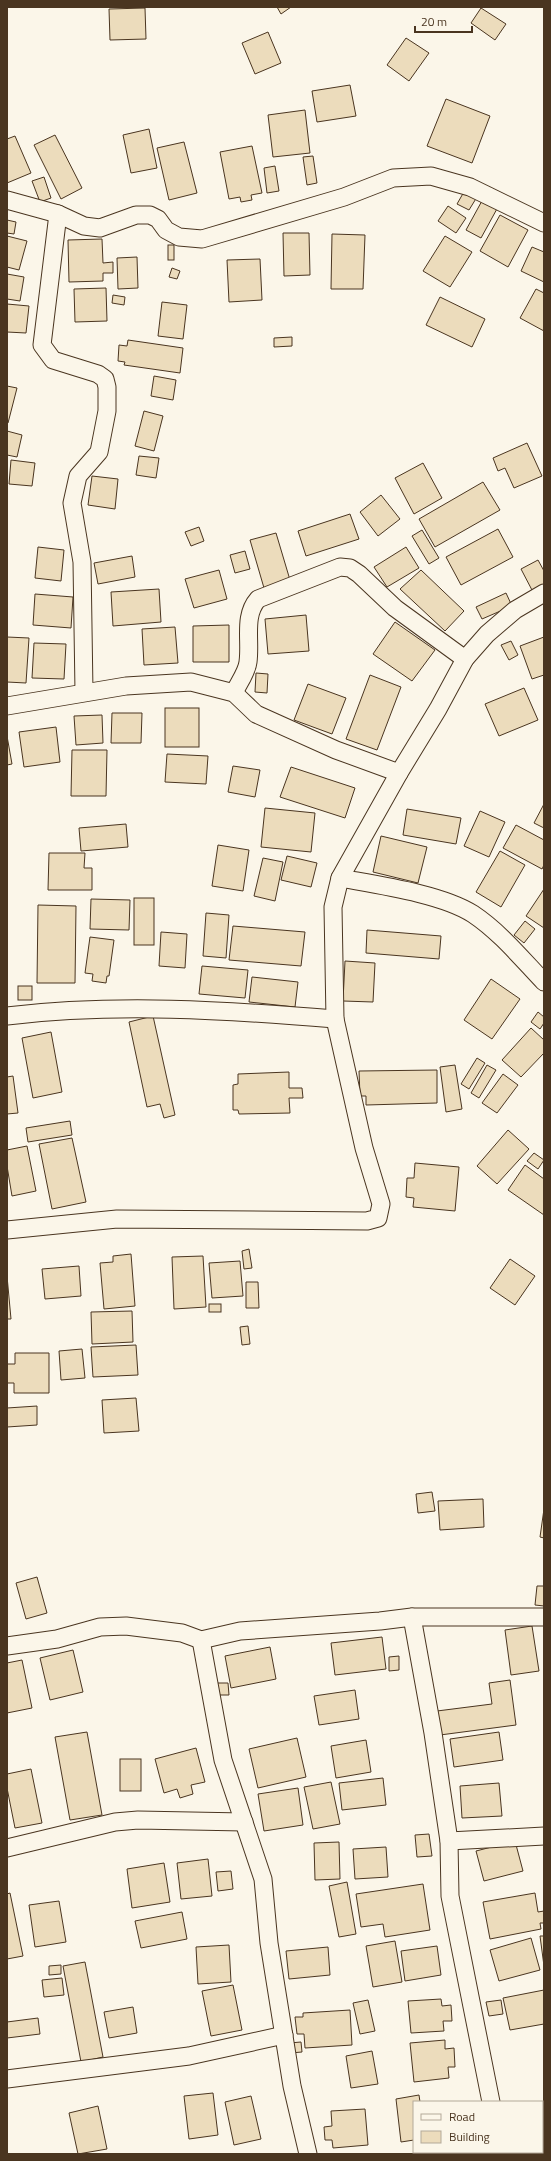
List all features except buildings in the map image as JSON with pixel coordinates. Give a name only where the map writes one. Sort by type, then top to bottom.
[{"type":"street","points":[[7,200],[58,214],[84,226],[100,228],[136,215],[150,215],[158,220],[166,230],[179,237],[202,239],[344,197],[393,178],[432,176],[470,187],[544,223]]},
{"type":"street","points":[[58,214],[42,345],[53,360],[98,374],[105,379],[107,387],[107,411],[99,452],[78,476],[72,503],[82,562],[84,692]]},
{"type":"street","points":[[234,693],[248,663],[249,618],[252,606],[258,599],[340,567],[350,568],[359,574],[395,608],[465,659]]},
{"type":"street","points":[[7,1230],[117,1219],[367,1220],[378,1218],[380,1204],[364,1148],[335,1019],[333,907],[340,878],[399,773],[438,709],[465,659],[486,634],[509,615],[544,592]]},
{"type":"street","points":[[7,706],[126,686],[191,682],[234,693],[256,714],[336,750],[399,773]]},
{"type":"street","points":[[340,878],[413,892],[450,904],[473,914],[502,938],[544,982]]},
{"type":"street","points":[[7,1016],[48,1011],[165,1008],[224,1010],[335,1019]]},
{"type":"street","points":[[412,1617],[433,1733],[449,1841],[450,1896],[491,2101]]},
{"type":"street","points":[[7,1646],[57,1639],[100,1627],[182,1633],[201,1640],[240,1631],[380,1621],[412,1617],[544,1617]]},
{"type":"street","points":[[201,1640],[223,1760],[263,1879],[269,1943],[292,2086],[308,2154]]},
{"type":"street","points":[[7,1848],[115,1822],[138,1820],[244,1822]]},
{"type":"street","points":[[449,1841],[544,1836]]},
{"type":"street","points":[[7,2079],[190,2056],[284,2035]]}]
